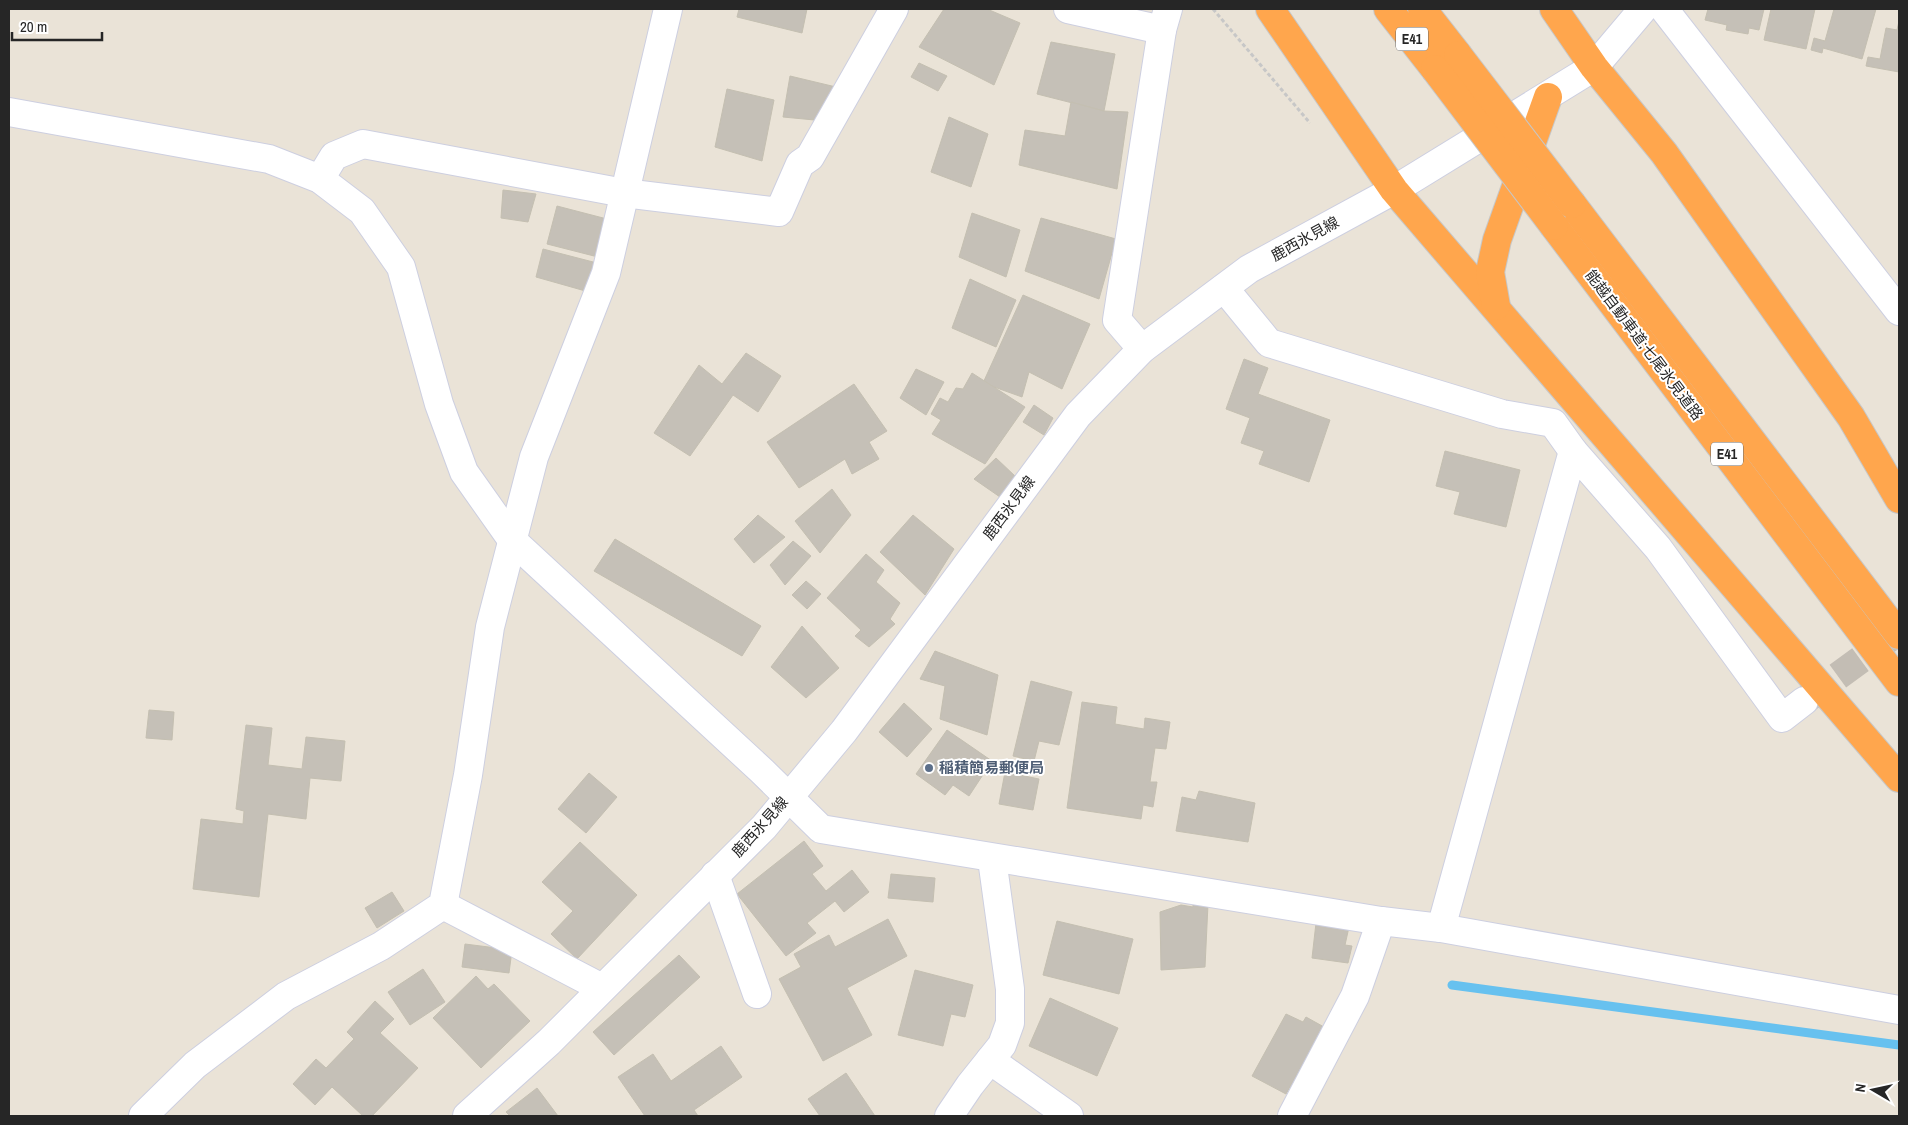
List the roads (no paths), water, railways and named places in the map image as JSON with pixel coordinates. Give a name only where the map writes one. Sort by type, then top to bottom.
[{"type":"highway","points":[[1270,9],[1394,190],[1496,306],[1899,778]]},
{"type":"highway","name":"能越自動車道;七尾氷見道路","points":[[1388,9],[1899,682]]},
{"type":"highway","name":"能越自動車道;七尾氷見道路","points":[[1422,9],[1899,635]]},
{"type":"highway","points":[[1554,9],[1594,67],[1664,153],[1846,409],[1899,499]]},
{"type":"highway","points":[[1496,306],[1490,272],[1497,240],[1548,97]]},
{"type":"street","points":[[143,1116],[195,1065],[286,996],[381,946],[443,905],[468,775],[490,627],[534,457],[606,273],[668,9]]},
{"type":"street","points":[[320,180],[334,156],[363,144],[624,193],[779,212],[800,164],[810,157],[894,9]]},
{"type":"street","points":[[1068,9],[1165,19],[1117,320],[1142,349]]},
{"type":"street","name":"鹿西氷見線","points":[[467,1116],[549,1042],[764,827],[844,731],[1078,415],[1142,349],[1248,270],[1394,190],[1594,67],[1643,9]]},
{"type":"street","points":[[1664,9],[1899,311]]},
{"type":"street","points":[[9,112],[270,159],[320,180],[362,211],[401,267],[439,404],[464,472],[512,540],[788,796],[821,829],[992,859],[1380,921],[1441,928],[1899,1010]]},
{"type":"street","points":[[1224,288],[1269,343],[1502,414],[1553,422],[1573,451],[1658,548],[1782,718],[1804,701]]},
{"type":"street","points":[[1441,928],[1573,451]]},
{"type":"street","points":[[949,1116],[970,1085],[1002,1045],[1010,1023],[1010,989],[992,859]]},
{"type":"street","points":[[715,875],[757,994]]},
{"type":"street","points":[[443,905],[602,988]]},
{"type":"street","points":[[1292,1116],[1355,996],[1380,921]]},
{"type":"street","points":[[990,1060],[1069,1116]]},
{"type":"waterway","points":[[1452,985],[1899,1045]]},
{"type":"tunnel","points":[[1804,701],[1894,635]]},
{"type":"place","name":"稲積簡易郵便局","points":[[929,768]]}]
